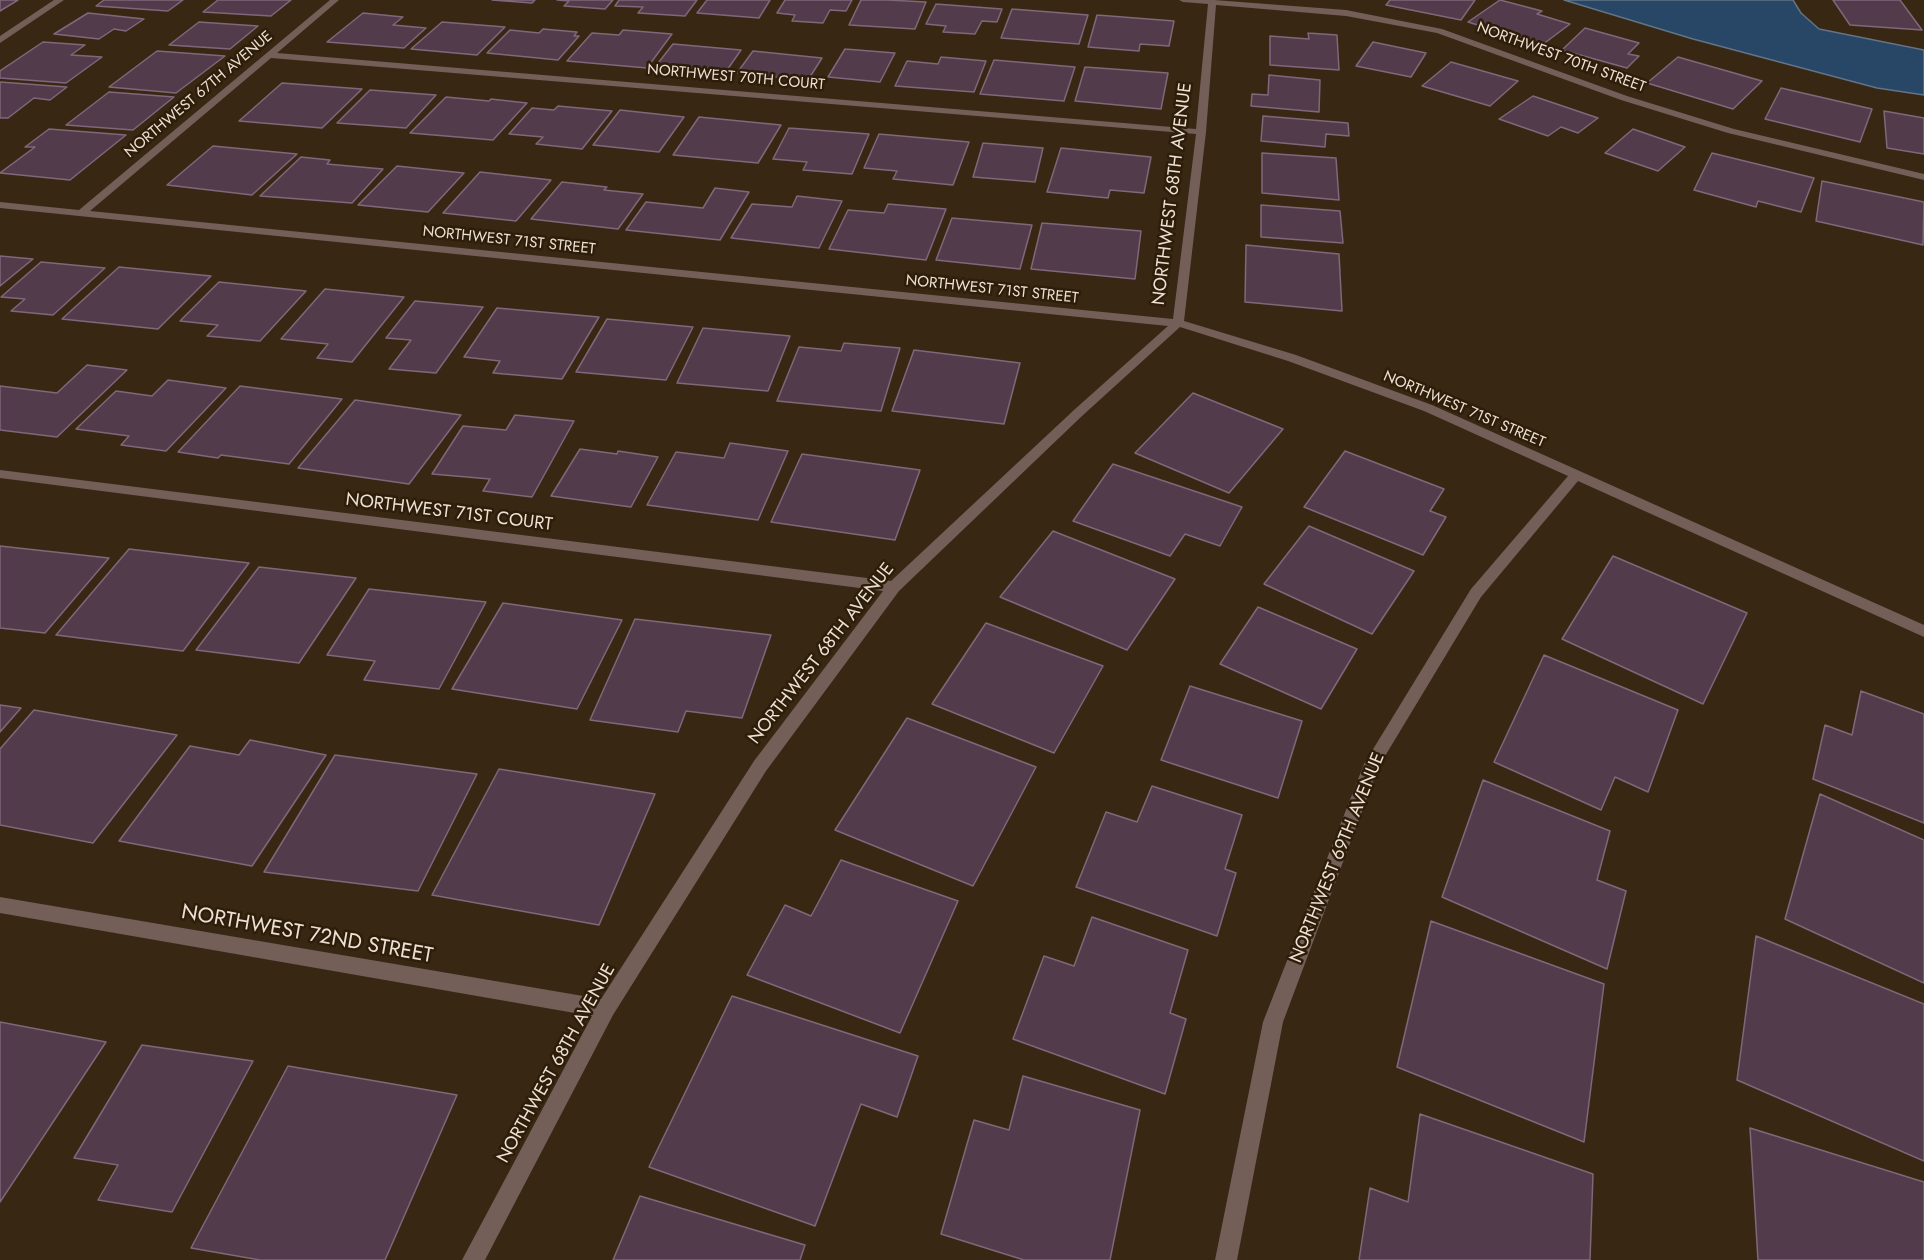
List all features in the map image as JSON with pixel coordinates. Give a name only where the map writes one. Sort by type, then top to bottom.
[{"type":"street","points":[[0,40],[60,0]]},
{"type":"street","name":"NORTHWEST 67TH AVENUE","points":[[81,213],[335,0]]},
{"type":"street","name":"NORTHWEST 70TH STREET","points":[[1183,0],[1346,13],[1440,31],[1624,98],[1731,131],[1924,177]]},
{"type":"street","name":"NORTHWEST 68TH AVENUE","points":[[473,1260],[606,1009],[760,766],[894,587],[1078,413],[1178,323],[1201,132],[1212,2]]},
{"type":"street","name":"NORTHWEST 70TH COURT","points":[[269,55],[1201,132]]},
{"type":"street","name":"NORTHWEST 71ST STREET","points":[[0,205],[1178,323],[1292,358],[1428,408],[1924,631]]},
{"type":"street","name":"NORTHWEST 71ST COURT","points":[[0,474],[894,587]]},
{"type":"street","name":"NORTHWEST 69TH AVENUE","points":[[1226,1260],[1272,1022],[1372,764],[1476,593],[1576,475]]},
{"type":"street","name":"NORTHWEST 72ND STREET","points":[[0,905],[606,1009]]},
{"type":"water","points":[[1564,0],[1793,0],[1801,13],[1819,29],[1924,50],[1924,95],[1877,88],[1693,39]]},
{"type":"building","points":[[0,0],[18,0],[0,11]]},
{"type":"building","points":[[104,0],[183,0],[168,11],[96,6]]},
{"type":"building","points":[[218,0],[291,0],[271,16],[203,12]]},
{"type":"building","points":[[492,0],[535,0],[532,3]]},
{"type":"building","points":[[557,0],[613,0],[605,9],[564,6],[569,1]]},
{"type":"building","points":[[619,0],[697,0],[685,16],[638,13],[643,7],[615,6]]},
{"type":"building","points":[[707,0],[770,0],[759,18],[697,13]]},
{"type":"building","points":[[785,0],[852,0],[846,11],[830,10],[823,23],[792,21],[795,15],[777,13]]},
{"type":"building","points":[[861,0],[926,2],[915,29],[849,25]]},
{"type":"building","points":[[1390,0],[1475,0],[1461,20],[1386,5]]},
{"type":"building","points":[[1500,0],[1542,11],[1537,14],[1570,24],[1542,45],[1468,22]]},
{"type":"building","points":[[1833,0],[1900,0],[1922,30],[1850,25]]},
{"type":"building","points":[[936,4],[1002,9],[997,22],[982,21],[975,34],[943,32],[946,26],[926,24]]},
{"type":"building","points":[[1012,9],[1088,15],[1079,44],[1001,38]]},
{"type":"building","points":[[88,13],[144,19],[126,31],[114,29],[99,39],[54,34]]},
{"type":"building","points":[[363,13],[403,17],[393,25],[426,28],[404,48],[327,42]]},
{"type":"building","points":[[1097,15],[1174,21],[1169,46],[1140,44],[1139,51],[1088,47]]},
{"type":"building","points":[[199,22],[258,26],[230,49],[169,45]]},
{"type":"building","points":[[442,22],[505,27],[477,55],[411,49]]},
{"type":"building","points":[[1585,28],[1639,43],[1628,54],[1639,56],[1627,68],[1562,50]]},
{"type":"building","points":[[543,29],[577,32],[574,36],[579,36],[558,60],[487,53],[510,30],[539,33]]},
{"type":"building","points":[[623,30],[672,34],[647,68],[567,61],[592,33],[619,35]]},
{"type":"building","points":[[1308,33],[1337,35],[1339,70],[1270,65],[1270,36],[1309,39]]},
{"type":"building","points":[[43,42],[85,45],[71,55],[102,57],[66,83],[0,78],[0,71]]},
{"type":"building","points":[[1373,42],[1426,53],[1411,77],[1356,66]]},
{"type":"building","points":[[673,44],[741,50],[725,73],[655,67]]},
{"type":"building","points":[[845,49],[895,53],[880,82],[828,77]]},
{"type":"building","points":[[157,51],[225,56],[176,93],[109,87]]},
{"type":"building","points":[[753,51],[822,58],[808,80],[737,73]]},
{"type":"building","points":[[941,57],[986,61],[974,92],[895,86],[907,61],[938,64]]},
{"type":"building","points":[[1678,57],[1762,81],[1733,109],[1647,83]]},
{"type":"building","points":[[994,60],[1075,67],[1064,101],[980,94]]},
{"type":"building","points":[[1451,62],[1518,81],[1490,106],[1422,86]]},
{"type":"building","points":[[1085,67],[1168,73],[1161,109],[1075,101]]},
{"type":"building","points":[[1269,75],[1320,80],[1319,112],[1251,106],[1252,94],[1268,95]]},
{"type":"building","points":[[0,82],[67,87],[50,100],[34,98],[8,118],[0,118]]},
{"type":"building","points":[[282,83],[362,89],[322,128],[239,121]]},
{"type":"building","points":[[1781,88],[1872,109],[1860,142],[1765,119]]},
{"type":"building","points":[[370,90],[436,95],[406,128],[337,123]]},
{"type":"building","points":[[109,92],[174,97],[133,130],[66,125]]},
{"type":"building","points":[[1533,96],[1598,118],[1578,133],[1561,127],[1548,136],[1499,119]]},
{"type":"building","points":[[446,97],[527,103],[493,140],[410,133]]},
{"type":"building","points":[[558,106],[612,111],[582,149],[536,144],[543,137],[509,134],[532,108],[554,110]]},
{"type":"building","points":[[620,110],[684,117],[659,152],[593,145]]},
{"type":"building","points":[[1884,111],[1924,118],[1924,154],[1887,148]]},
{"type":"building","points":[[1263,116],[1348,123],[1349,136],[1326,134],[1325,147],[1261,141]]},
{"type":"building","points":[[699,117],[781,125],[758,163],[673,155]]},
{"type":"building","points":[[789,128],[869,134],[852,174],[803,170],[807,162],[773,159]]},
{"type":"building","points":[[49,129],[126,135],[70,180],[0,173],[35,147],[25,147]]},
{"type":"building","points":[[1633,129],[1685,147],[1658,171],[1605,153]]},
{"type":"building","points":[[879,134],[969,142],[953,185],[893,179],[897,171],[864,168]]},
{"type":"building","points":[[983,143],[1043,148],[1035,182],[973,177]]},
{"type":"building","points":[[213,146],[297,154],[252,195],[167,185]]},
{"type":"building","points":[[1061,148],[1151,157],[1144,193],[1110,190],[1108,198],[1047,192]]},
{"type":"building","points":[[1262,153],[1336,158],[1339,200],[1262,193]]},
{"type":"building","points":[[1712,153],[1814,178],[1801,212],[1758,201],[1756,207],[1694,190]]},
{"type":"building","points":[[301,157],[330,160],[327,164],[383,169],[352,203],[260,196]]},
{"type":"building","points":[[397,166],[464,173],[428,212],[358,205]]},
{"type":"building","points":[[480,172],[551,180],[516,221],[443,213]]},
{"type":"building","points":[[1822,181],[1924,202],[1923,245],[1816,221]]},
{"type":"building","points":[[562,182],[643,194],[618,229],[531,219]]},
{"type":"building","points":[[715,188],[749,192],[720,240],[626,230],[646,202],[703,208]]},
{"type":"building","points":[[797,196],[842,201],[819,248],[731,238],[752,204],[792,207]]},
{"type":"building","points":[[888,204],[946,209],[926,260],[829,249],[848,210],[884,213]]},
{"type":"building","points":[[1261,205],[1340,211],[1343,243],[1261,237]]},
{"type":"building","points":[[952,218],[1032,225],[1020,269],[936,260]]},
{"type":"building","points":[[1042,223],[1141,231],[1135,279],[1031,269]]},
{"type":"building","points":[[1246,245],[1339,254],[1342,311],[1245,302]]},
{"type":"building","points":[[0,256],[33,259],[0,286]]},
{"type":"building","points":[[41,262],[105,268],[53,315],[11,311],[25,299],[1,297]]},
{"type":"building","points":[[119,267],[211,276],[158,329],[62,319]]},
{"type":"building","points":[[219,282],[306,291],[260,341],[207,336],[218,325],[180,321]]},
{"type":"building","points":[[325,289],[404,297],[352,362],[317,358],[328,344],[281,339]]},
{"type":"building","points":[[415,301],[483,307],[436,373],[389,369],[411,340],[386,338]]},
{"type":"building","points":[[497,308],[599,317],[562,379],[493,373],[500,361],[464,357]]},
{"type":"building","points":[[607,319],[693,327],[666,380],[576,372]]},
{"type":"building","points":[[703,328],[790,336],[768,391],[677,383]]},
{"type":"building","points":[[844,343],[900,348],[881,411],[777,401],[799,347],[841,351]]},
{"type":"building","points":[[914,350],[1020,363],[1004,424],[892,411]]},
{"type":"building","points":[[87,365],[127,370],[57,437],[0,430],[0,386],[57,393]]},
{"type":"building","points":[[168,380],[226,388],[166,451],[121,445],[129,436],[76,429],[116,391],[152,396]]},
{"type":"building","points":[[240,386],[342,399],[289,464],[178,452]]},
{"type":"building","points":[[1193,393],[1283,429],[1229,493],[1135,453]]},
{"type":"building","points":[[355,400],[461,415],[409,484],[298,468]]},
{"type":"building","points":[[515,415],[574,421],[532,497],[483,491],[490,479],[432,474],[463,426],[506,430]]},
{"type":"building","points":[[730,443],[788,451],[758,520],[647,505],[676,452],[724,458]]},
{"type":"building","points":[[580,449],[617,454],[618,451],[658,457],[631,507],[551,496]]},
{"type":"building","points":[[1345,451],[1444,489],[1430,511],[1446,517],[1423,555],[1304,507]]},
{"type":"building","points":[[802,454],[920,470],[895,540],[771,522]]},
{"type":"building","points":[[1113,464],[1242,507],[1220,546],[1185,534],[1170,556],[1073,521]]},
{"type":"building","points":[[1309,526],[1414,571],[1372,634],[1264,584]]},
{"type":"building","points":[[1053,531],[1175,579],[1127,650],[1000,597]]},
{"type":"building","points":[[0,546],[109,558],[45,633],[0,628]]},
{"type":"building","points":[[129,549],[249,563],[183,651],[56,635]]},
{"type":"building","points":[[1613,556],[1747,613],[1703,704],[1562,639]]},
{"type":"building","points":[[259,567],[356,578],[299,663],[196,650]]},
{"type":"building","points":[[369,589],[486,602],[439,689],[364,680],[375,661],[327,655]]},
{"type":"building","points":[[503,603],[622,620],[577,709],[452,689]]},
{"type":"building","points":[[1258,607],[1357,649],[1321,709],[1220,664]]},
{"type":"building","points":[[635,619],[771,635],[742,718],[686,711],[678,732],[590,720]]},
{"type":"building","points":[[986,623],[1103,666],[1054,753],[932,704]]},
{"type":"building","points":[[1544,655],[1678,710],[1648,792],[1615,777],[1601,810],[1494,762]]},
{"type":"building","points":[[1190,686],[1302,721],[1278,798],[1161,760]]},
{"type":"building","points":[[1861,691],[1924,714],[1924,823],[1813,779],[1825,725],[1852,735]]},
{"type":"building","points":[[0,705],[21,708],[0,732]]},
{"type":"building","points":[[34,710],[177,735],[93,843],[0,825],[0,749]]},
{"type":"building","points":[[907,718],[1036,767],[973,886],[835,830]]},
{"type":"building","points":[[250,740],[326,755],[252,866],[119,841],[190,746],[239,755]]},
{"type":"building","points":[[335,755],[477,774],[418,891],[264,872]]},
{"type":"building","points":[[499,769],[655,794],[599,925],[432,895]]},
{"type":"building","points":[[1483,780],[1610,831],[1597,880],[1626,891],[1607,969],[1442,897]]},
{"type":"building","points":[[1152,786],[1242,815],[1225,869],[1236,873],[1217,936],[1076,887],[1106,812],[1137,822]]},
{"type":"building","points":[[1820,794],[1924,840],[1924,983],[1785,919]]},
{"type":"building","points":[[841,860],[958,901],[900,1033],[747,975],[785,905],[811,916]]},
{"type":"building","points":[[1092,917],[1188,950],[1170,1013],[1186,1019],[1165,1094],[1013,1039],[1044,956],[1074,966]]},
{"type":"building","points":[[1431,921],[1604,984],[1584,1142],[1397,1067]]},
{"type":"building","points":[[1756,936],[1924,1004],[1924,1161],[1737,1080]]},
{"type":"building","points":[[732,996],[918,1056],[897,1117],[861,1104],[815,1226],[649,1167]]},
{"type":"building","points":[[0,1022],[106,1042],[0,1202]]},
{"type":"building","points":[[142,1045],[253,1061],[172,1212],[98,1200],[118,1165],[74,1158]]},
{"type":"building","points":[[288,1066],[457,1095],[385,1260],[260,1260],[191,1248]]},
{"type":"building","points":[[1023,1076],[1140,1110],[1110,1260],[1024,1260],[941,1234],[974,1120],[1009,1130]]},
{"type":"building","points":[[1420,1114],[1593,1174],[1590,1260],[1359,1260],[1370,1188],[1408,1202]]},
{"type":"building","points":[[1750,1128],[1924,1182],[1924,1260],[1758,1260]]},
{"type":"building","points":[[640,1196],[805,1245],[800,1260],[613,1260]]}]
